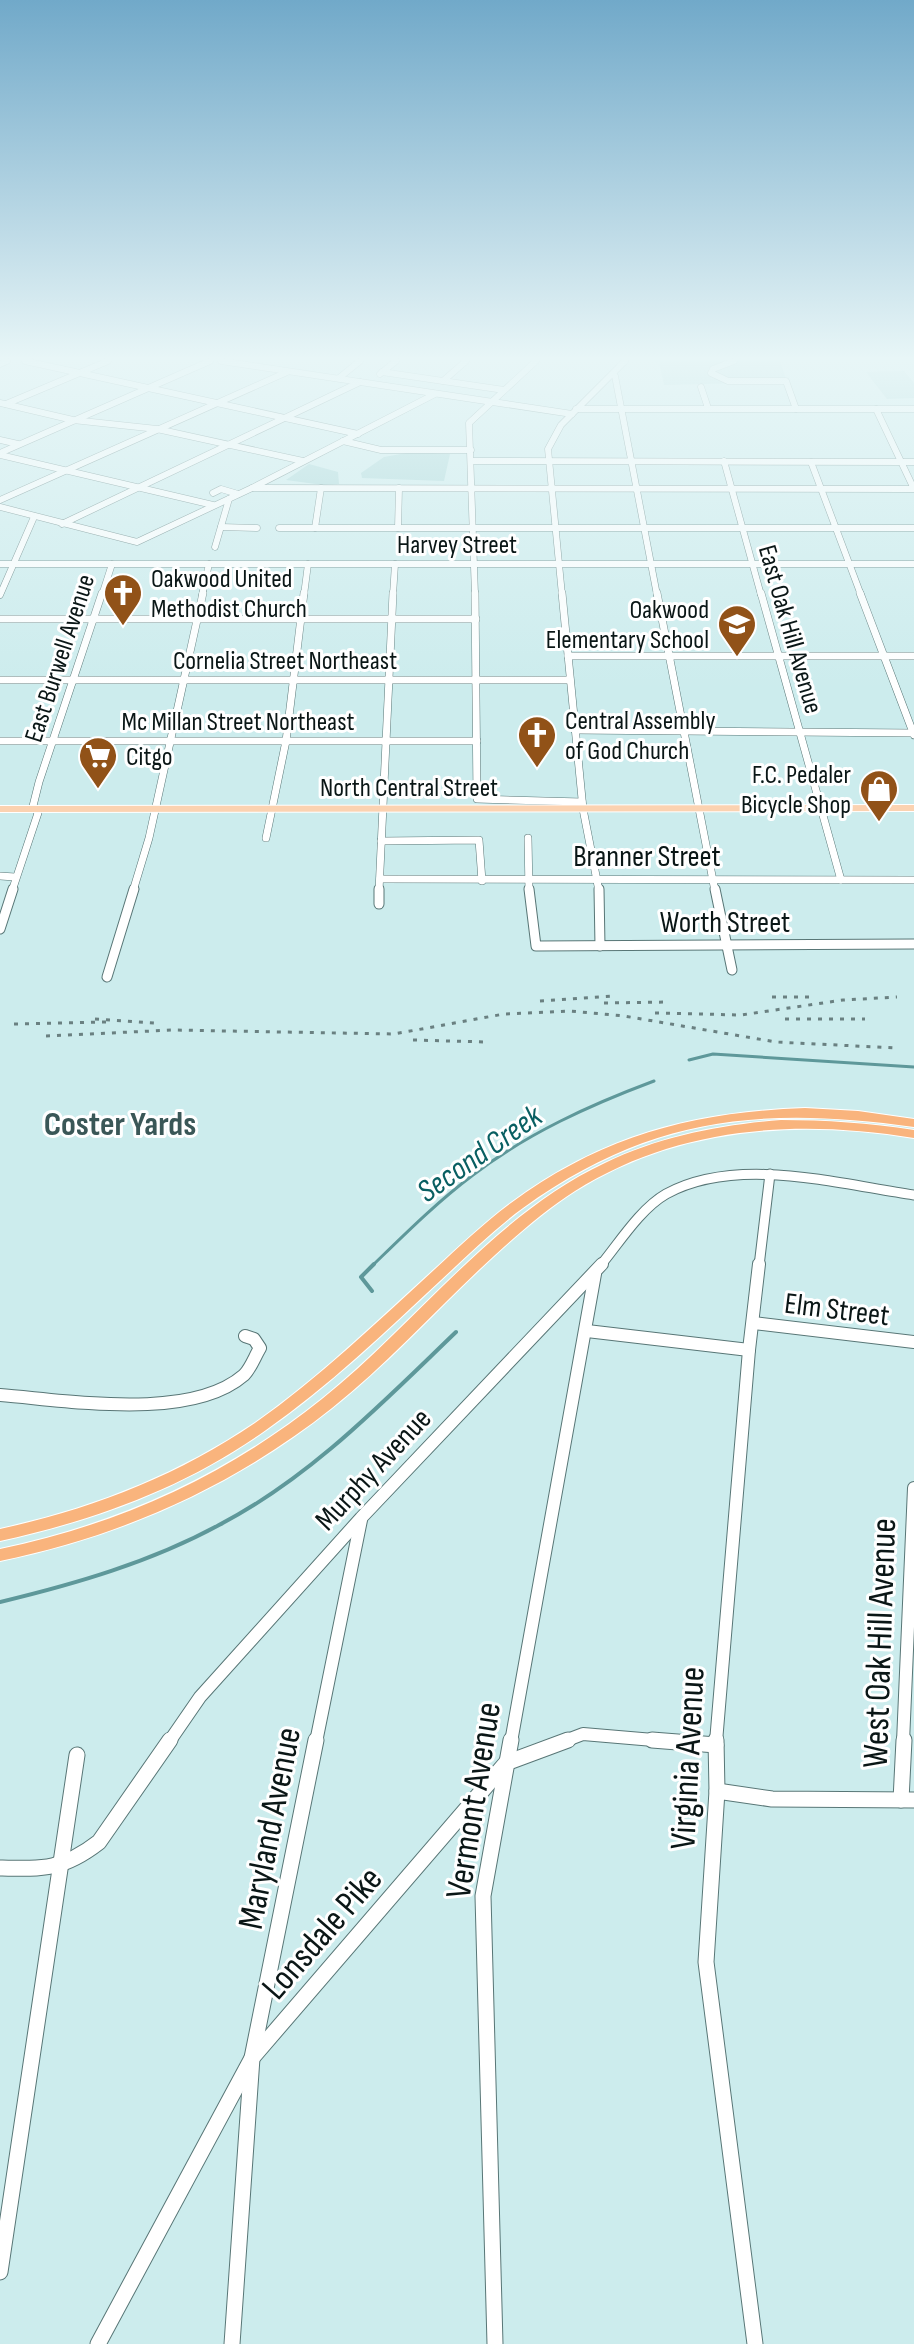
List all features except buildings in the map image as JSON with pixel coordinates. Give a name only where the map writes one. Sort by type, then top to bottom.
[{"type":"highway","points":[[0,1535],[78,1516],[151,1488],[221,1453],[271,1418],[332,1368],[516,1206],[548,1182],[598,1154],[658,1130],[747,1114],[833,1112],[885,1118],[913,1129]]},
{"type":"highway","points":[[0,1555],[92,1534],[146,1513],[213,1481],[264,1450],[319,1410],[544,1207],[625,1157],[674,1140],[749,1126],[803,1124],[913,1129]]},
{"type":"main road","name":"North Central Street","points":[[0,809],[382,809],[582,805],[698,809],[914,808]]},
{"type":"street","points":[[62,524],[175,470]]},
{"type":"street","points":[[0,507],[137,542],[285,470]]},
{"type":"street","points":[[472,470],[478,680],[477,799],[582,805]]},
{"type":"street","points":[[550,470],[582,805],[599,881],[600,946]]},
{"type":"street","points":[[633,470],[732,970]]},
{"type":"street","name":"East Oak Hill Avenue","points":[[726,470],[820,808]]},
{"type":"street","points":[[575,730],[914,734],[815,470]]},
{"type":"street","points":[[252,488],[914,489],[905,470]]},
{"type":"street","points":[[0,500],[66,471],[213,505]]},
{"type":"street","points":[[315,528],[321,488]]},
{"type":"street","points":[[398,528],[399,488]]},
{"type":"street","points":[[213,493],[221,489],[238,494]]},
{"type":"street","points":[[215,547],[229,499]]},
{"type":"street","points":[[0,595],[34,517]]},
{"type":"street","points":[[221,527],[257,528]]},
{"type":"street","points":[[279,528],[914,528]]},
{"type":"street","name":"Harvey Street","points":[[0,564],[914,564]]},
{"type":"street","name":"East Burwell Avenue","points":[[0,929],[38,813],[33,806],[112,564]]},
{"type":"street","points":[[107,977],[134,890],[209,564]]},
{"type":"street","points":[[266,838],[286,741],[308,564]]},
{"type":"street","points":[[379,904],[384,741],[395,564]]},
{"type":"street","points":[[0,619],[476,619]]},
{"type":"street","points":[[568,656],[914,656]]},
{"type":"street","name":"Cornelia Street Northeast","points":[[0,680],[570,680]]},
{"type":"street","name":"Mc Millan Street Northeast","points":[[0,741],[477,741]]},
{"type":"street","points":[[820,808],[841,880]]},
{"type":"street","points":[[528,838],[528,880]]},
{"type":"street","points":[[381,841],[479,840],[482,881]]},
{"type":"street","points":[[0,876],[15,877]]},
{"type":"street","name":"Branner Street","points":[[380,879],[914,880]]},
{"type":"street","name":"Worth Street","points":[[528,880],[536,946],[914,944]]},
{"type":"street","name":"Murphy Avenue","points":[[60,1868],[99,1842],[200,1697],[361,1518],[595,1272],[648,1209],[666,1194],[717,1176],[770,1174],[914,1195]]},
{"type":"street","name":"Virginia Avenue","points":[[755,2344],[706,1962],[717,1791],[716,1745],[749,1350],[770,1174]]},
{"type":"street","name":"Vermont Avenue","points":[[495,2344],[483,1896],[587,1331],[595,1272]]},
{"type":"street","name":"Elm Street","points":[[754,1323],[914,1342]]},
{"type":"street","points":[[587,1331],[749,1350]]},
{"type":"street","points":[[0,1395],[175,1404],[224,1389],[245,1373],[259,1353]]},
{"type":"street","name":"West Oak Hill Avenue","points":[[908,1800],[914,1488]]},
{"type":"street","name":"Maryland Avenue","points":[[232,2344],[252,2058],[361,1518]]},
{"type":"street","name":"Lonsdale Pike","points":[[98,2344],[252,2058],[506,1763],[583,1734],[716,1745]]},
{"type":"street","points":[[0,2272],[77,1755]]},
{"type":"street","points":[[717,1791],[772,1799],[908,1800]]},
{"type":"street","points":[[0,1868],[60,1868]]},
{"type":"shaded area","points":[[300,470],[332,470],[338,472],[339,484],[323,485],[286,480]]},
{"type":"shaded area","points":[[365,470],[446,470],[444,481],[362,478],[361,473]]},
{"type":"waterway","name":"Second Creek","points":[[689,1060],[713,1054],[914,1067]]},
{"type":"waterway","name":"Second Creek","points":[[372,1266],[447,1196],[515,1146],[560,1121],[654,1081]]},
{"type":"waterway","name":"Second Creek","points":[[372,1266],[361,1277],[372,1291]]},
{"type":"waterway","points":[[0,1602],[140,1561],[193,1538],[252,1506],[315,1462],[456,1332]]},
{"type":"railway","points":[[540,1001],[615,996]]},
{"type":"railway","points":[[772,997],[810,997]]},
{"type":"railway","points":[[655,1013],[741,1015],[843,1000],[897,997]]},
{"type":"railway","points":[[604,1003],[669,1002]]},
{"type":"railway","points":[[46,1036],[173,1030],[394,1034],[504,1014],[570,1011],[624,1016],[776,1042],[896,1048]]},
{"type":"railway","points":[[95,1019],[155,1023]]},
{"type":"railway","points":[[785,1019],[865,1019]]},
{"type":"railway","points":[[14,1024],[106,1022]]},
{"type":"railway","points":[[413,1040],[486,1042]]},
{"type":"place","name":"Oakwood United Methodist Church","points":[[123,627]]},
{"type":"place","name":"Oakwood Elementary School","points":[[737,658]]},
{"type":"place","name":"Central Assembly of God Church","points":[[537,769]]},
{"type":"place","name":"Citgo","points":[[98,790]]},
{"type":"place","name":"F.C. Pedaler Bicycle Shop","points":[[879,823]]},
{"type":"district","name":"Coster Yards","points":[[120,1123]]}]
